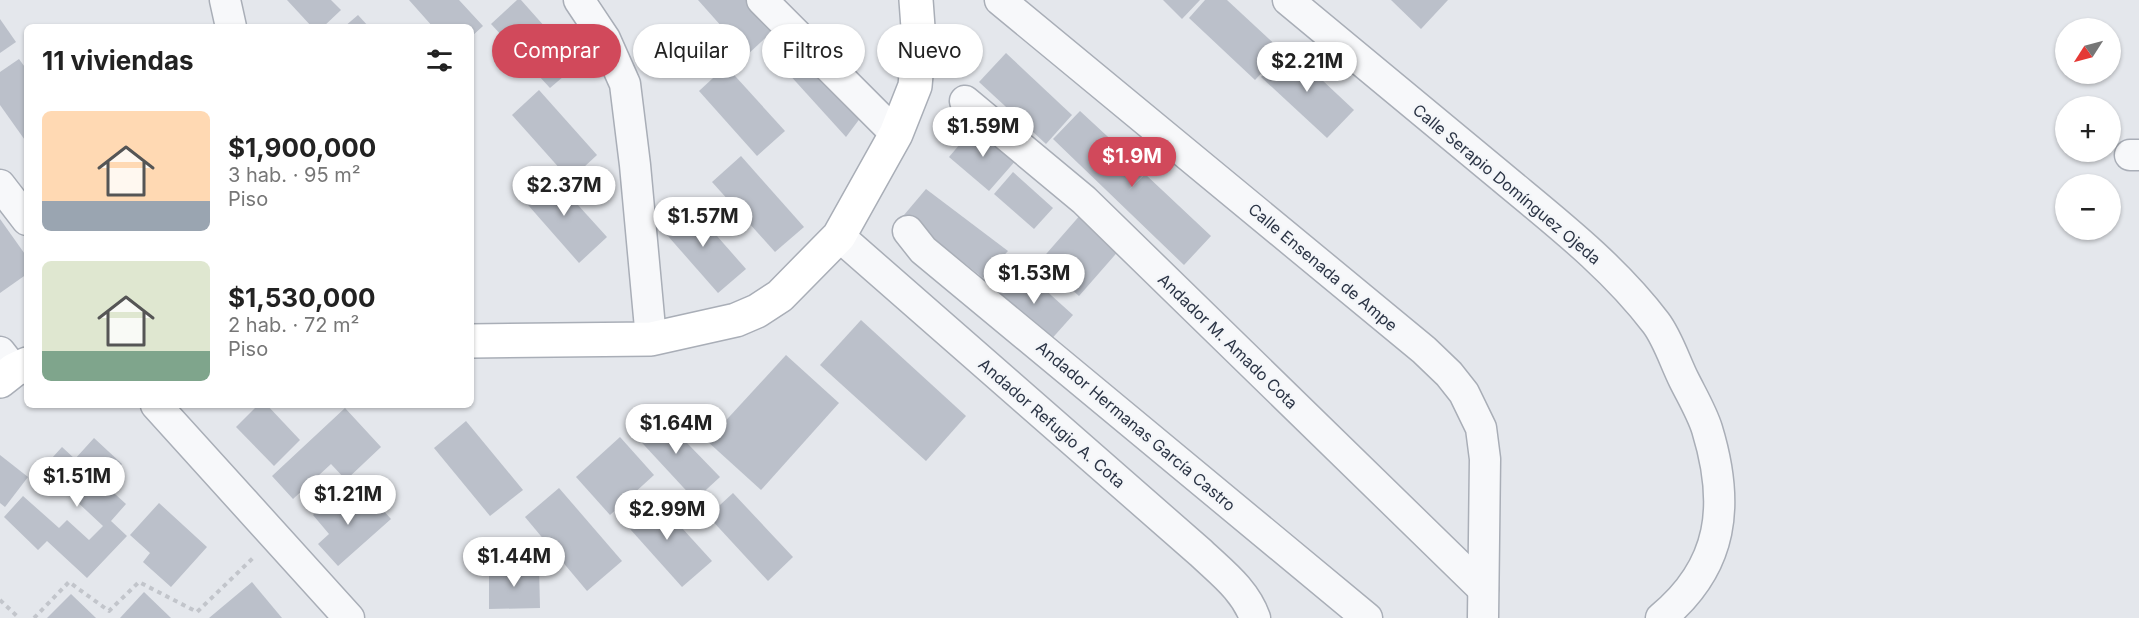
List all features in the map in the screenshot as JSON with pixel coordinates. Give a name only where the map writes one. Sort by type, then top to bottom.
[{"type":"street","points":[[225,0],[230,24]]},
{"type":"street","points":[[579,0],[605,39],[625,84],[651,339]]},
{"type":"street","points":[[762,0],[896,134]]},
{"type":"street","points":[[474,341],[651,339],[736,320],[757,311],[780,296],[839,236],[896,134],[915,86],[919,41],[916,0]]},
{"type":"street","name":"Calle Ensenada de Ampe","points":[[1000,0],[1415,343],[1449,374],[1464,393],[1481,428],[1485,459],[1483,604]]},
{"type":"street","name":"Calle Serapio Domínguez Ojeda","points":[[1288,0],[1581,243],[1657,325],[1707,428],[1721,501],[1713,549],[1704,570],[1686,594],[1661,618]]},
{"type":"street","name":"Andador M. Amado Cota","points":[[965,101],[1084,200],[1483,604]]},
{"type":"street","points":[[0,185],[24,216]]},
{"type":"street","name":"Andador Hermanas García Castro","points":[[908,231],[923,250],[1367,618]]},
{"type":"street","name":"Andador Refugio A. Cota","points":[[839,236],[1201,553],[1231,581],[1247,600],[1255,618]]},
{"type":"street","points":[[159,408],[349,618]]},
{"type":"path","points":[[34,618],[69,582],[109,611],[139,582],[198,612],[275,537]]},
{"type":"path","points":[[0,600],[19,618]]},
{"type":"building","points":[[287,0],[331,0],[341,10],[326,24],[309,24]]},
{"type":"building","points":[[409,0],[459,0],[483,26],[474,34],[474,24],[430,24]]},
{"type":"building","points":[[517,0],[521,0],[542,24],[492,25]]},
{"type":"building","points":[[698,0],[746,0],[770,24],[762,24],[762,41],[750,52],[750,24],[719,24]]},
{"type":"building","points":[[1163,0],[1200,0],[1182,19]]},
{"type":"building","points":[[1205,0],[1227,0],[1282,51],[1255,80],[1189,18]]},
{"type":"building","points":[[1391,0],[1448,0],[1421,29]]},
{"type":"building","points":[[358,15],[366,24],[348,24]]},
{"type":"building","points":[[0,19],[16,42],[0,53]]},
{"type":"building","points":[[1288,48],[1354,110],[1327,138],[1261,77]]},
{"type":"building","points":[[1006,53],[1072,115],[1046,144],[979,82]]},
{"type":"building","points":[[19,59],[24,66],[24,139],[0,105],[0,72]]},
{"type":"building","points":[[541,78],[562,78],[550,88]]},
{"type":"building","points":[[713,78],[737,78],[785,131],[757,156],[699,91]]},
{"type":"building","points":[[792,78],[828,78],[864,113],[846,137]]},
{"type":"building","points":[[539,90],[597,155],[570,180],[512,115]]},
{"type":"building","points":[[1080,111],[1146,172],[1128,191],[1145,174],[1211,236],[1184,265],[1053,139]]},
{"type":"building","points":[[976,125],[1017,159],[989,191],[949,157]]},
{"type":"building","points":[[741,156],[804,227],[775,252],[712,182]]},
{"type":"building","points":[[548,172],[607,237],[579,263],[521,197]]},
{"type":"building","points":[[1013,172],[1053,208],[1034,229],[994,194]]},
{"type":"building","points":[[926,189],[1008,251],[983,278],[904,215]]},
{"type":"building","points":[[688,203],[746,269],[718,293],[660,227]]},
{"type":"building","points":[[1082,213],[1121,248],[1079,296],[1040,261]]},
{"type":"building","points":[[0,219],[24,253],[24,276],[0,293]]},
{"type":"building","points":[[1020,267],[1073,315],[1048,343],[995,294]]},
{"type":"building","points":[[861,320],[966,416],[926,461],[820,365]]},
{"type":"building","points":[[786,355],[839,403],[761,490],[707,441]]},
{"type":"building","points":[[255,408],[270,408],[300,440],[274,466],[236,427]]},
{"type":"building","points":[[345,408],[381,447],[346,480],[331,464],[293,499],[272,476]]},
{"type":"building","points":[[655,410],[720,477],[695,500],[632,432]]},
{"type":"building","points":[[466,421],[523,490],[490,516],[434,448]]},
{"type":"building","points":[[620,437],[654,475],[610,515],[576,477]]},
{"type":"building","points":[[94,438],[122,464],[104,484],[126,504],[111,521],[127,536],[87,578],[47,541],[38,550],[4,517],[23,496],[59,528],[67,520],[89,540],[103,526],[42,469],[62,447],[75,459]]},
{"type":"building","points":[[0,455],[28,477],[5,507],[0,503]]},
{"type":"building","points":[[559,488],[622,561],[587,591],[525,517]]},
{"type":"building","points":[[339,492],[357,511],[372,498],[391,519],[338,566],[318,544],[329,534],[313,515]]},
{"type":"building","points":[[733,493],[793,557],[768,581],[708,516]]},
{"type":"building","points":[[651,494],[712,561],[682,587],[622,520]]},
{"type":"building","points":[[159,503],[207,547],[171,587],[143,562],[150,553],[130,535]]},
{"type":"building","points":[[539,566],[540,608],[489,609],[489,567]]},
{"type":"building","points":[[252,582],[282,618],[209,618]]},
{"type":"building","points":[[144,592],[171,618],[120,618]]},
{"type":"building","points":[[71,594],[96,618],[47,618]]}]
